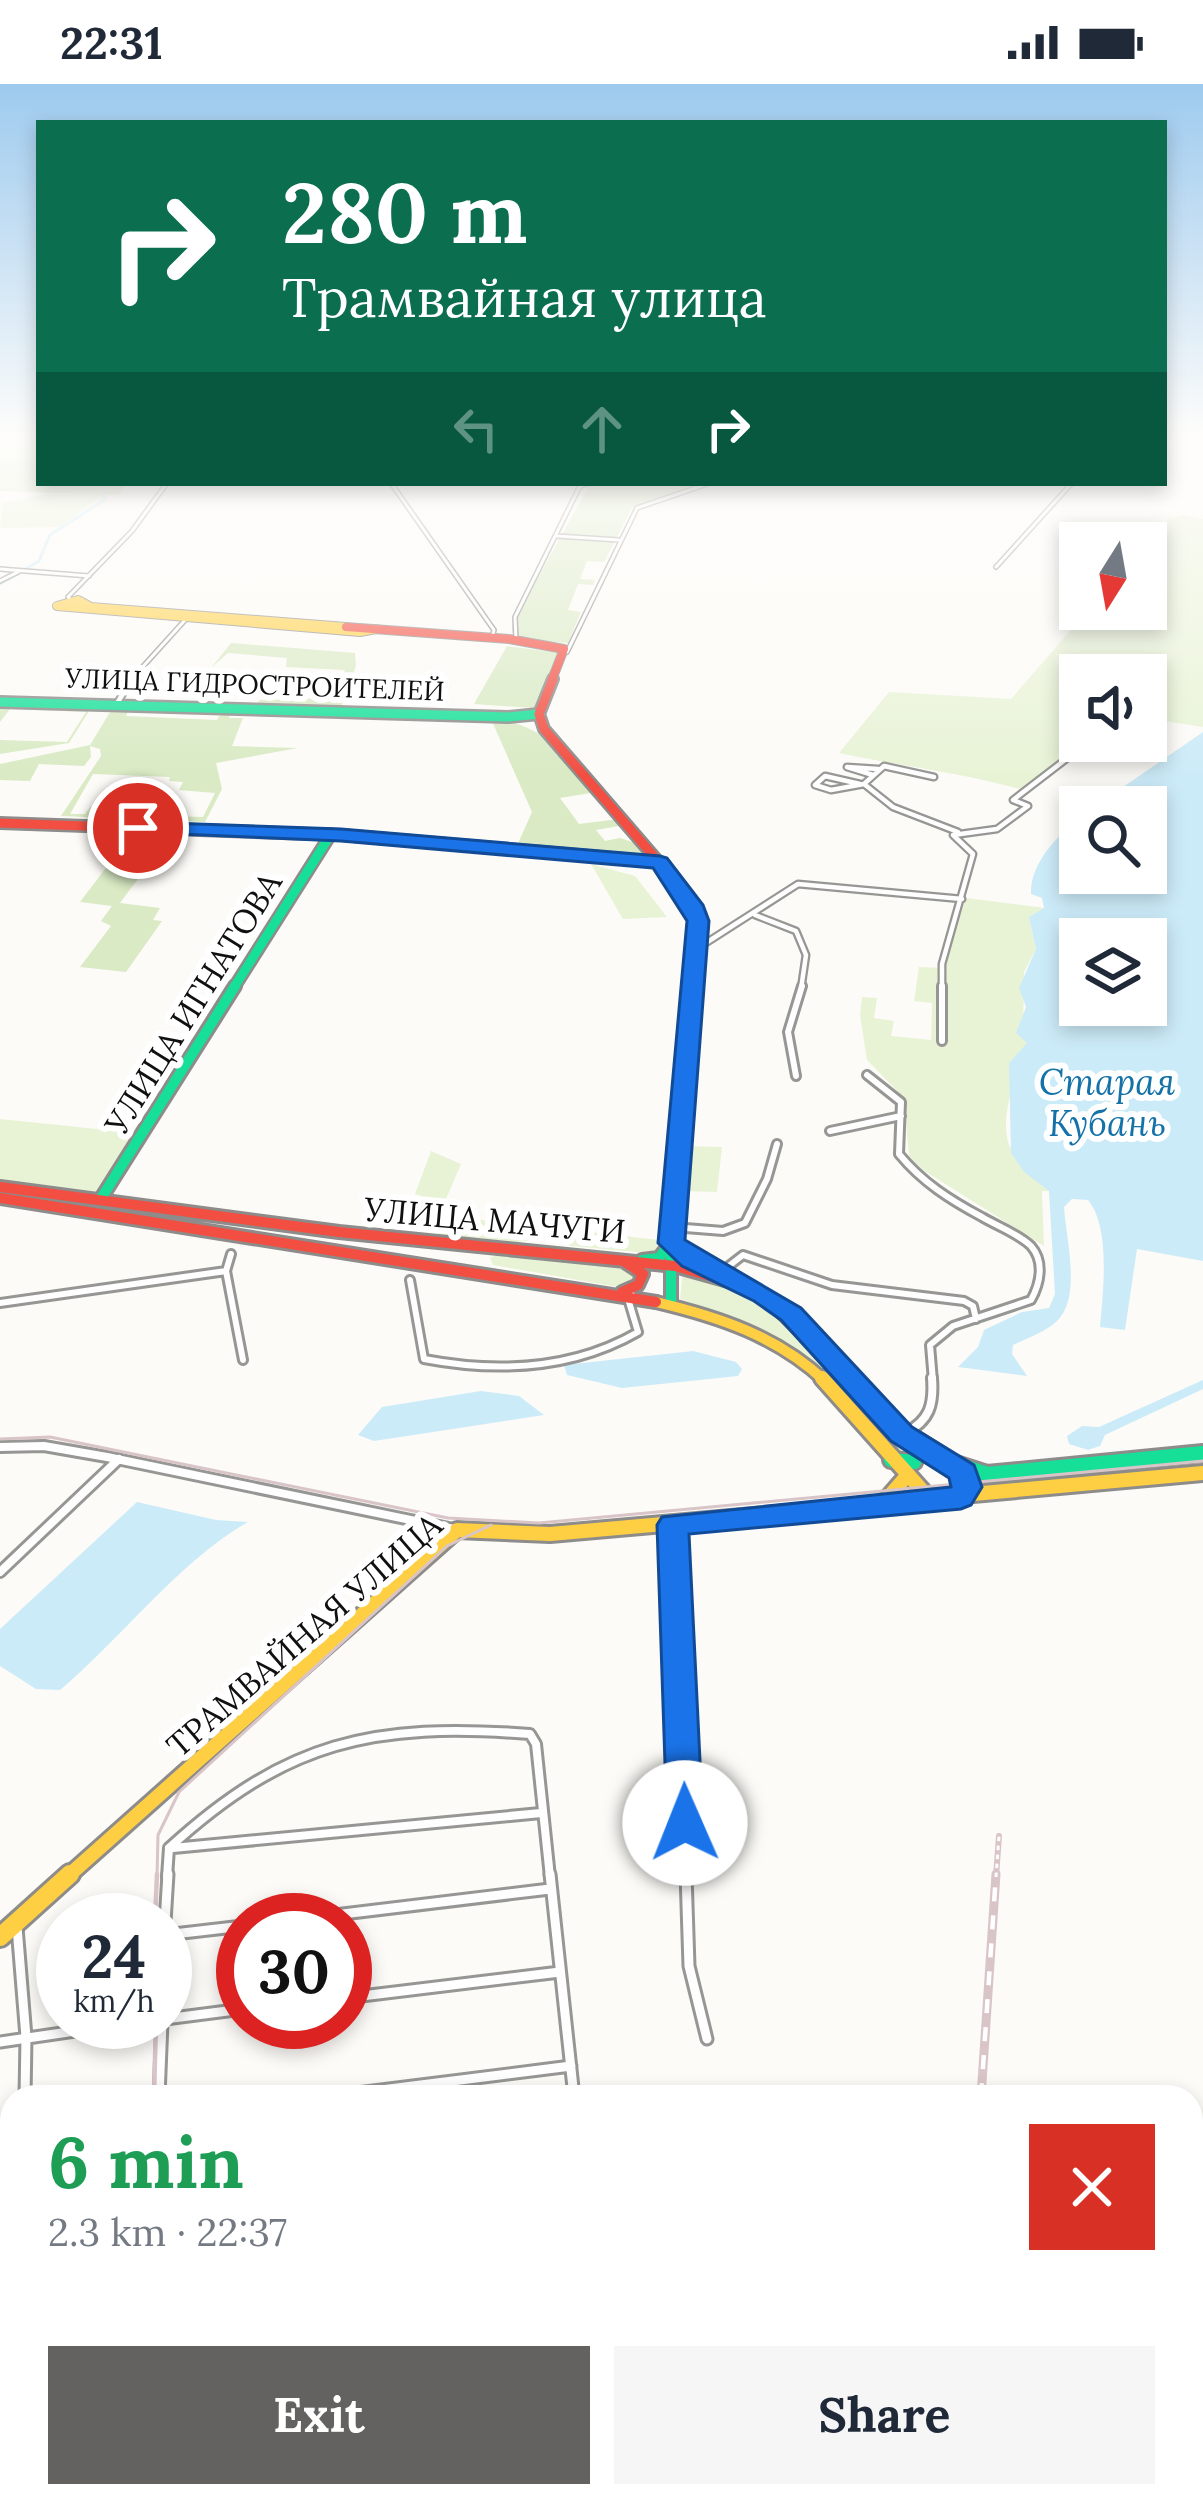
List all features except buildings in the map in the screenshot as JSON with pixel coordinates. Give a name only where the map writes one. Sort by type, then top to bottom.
[{"type":"street","points":[[112,551],[68,597],[78,605],[516,640],[567,652]]},
{"type":"street","points":[[438,551],[494,631],[492,638]]},
{"type":"street","points":[[516,640],[512,624],[549,551]]},
{"type":"street","points":[[614,551],[539,714],[544,729],[660,862],[692,905],[698,921],[672,1235],[671,1303]]},
{"type":"street","points":[[996,567],[1010,551]]},
{"type":"street","points":[[0,569],[89,575]]},
{"type":"street","points":[[0,581],[25,571]]},
{"type":"street","points":[[116,705],[128,683],[187,617]]},
{"type":"street","name":"УЛИЦА ГИДРОСТРОИТЕЛЕЙ","points":[[0,702],[508,717],[539,714]]},
{"type":"street","name":"УЛИЦА ГИДРОСТРОИТЕЛЕЙ","points":[[508,717],[544,729]]},
{"type":"street","points":[[934,777],[886,766],[862,784],[815,786],[825,776],[862,784],[893,807],[958,832],[999,828],[1028,806],[1013,800],[1062,762]]},
{"type":"street","points":[[0,823],[331,834],[660,862]]},
{"type":"street","points":[[942,1040],[942,964],[973,854],[956,841],[953,835],[958,832]]},
{"type":"street","name":"УЛИЦА ИГНАТОВА","points":[[100,1200],[331,834]]},
{"type":"street","points":[[698,948],[798,884],[962,899]]},
{"type":"street","points":[[755,914],[796,931],[803,946],[804,988],[788,1028],[796,1076]]},
{"type":"street","points":[[867,1075],[896,1094],[901,1116],[899,1154],[913,1171],[1036,1250],[1037,1294],[953,1326],[930,1345],[934,1401],[930,1416],[902,1434]]},
{"type":"street","points":[[830,1131],[901,1116]]},
{"type":"street","points":[[672,1235],[723,1231],[745,1223],[767,1179],[777,1144]]},
{"type":"street","name":"УЛИЦА МАЧУГИ","points":[[0,1187],[331,1232],[642,1260],[740,1284],[791,1314],[902,1434],[947,1461],[987,1474]]},
{"type":"street","name":"УЛИЦА МАЧУГИ","points":[[0,1198],[671,1303],[742,1327],[795,1356],[853,1410],[922,1495],[940,1500]]},
{"type":"street","points":[[642,1260],[658,1258],[672,1235]]},
{"type":"street","points":[[672,1235],[692,1260],[740,1284]]},
{"type":"street","points":[[506,1248],[488,1254],[484,1263],[516,1276]]},
{"type":"street","points":[[230,1254],[226,1271],[243,1360]]},
{"type":"street","points":[[410,1280],[424,1359],[449,1366],[547,1362],[593,1355],[638,1332],[626,1294],[643,1274],[634,1264],[592,1256]]},
{"type":"street","points":[[721,1272],[743,1256],[764,1259],[832,1285],[964,1301],[973,1306],[976,1318]]},
{"type":"street","points":[[0,1303],[226,1271]]},
{"type":"street","points":[[0,1448],[44,1446],[119,1459],[457,1530]]},
{"type":"street","points":[[892,1460],[914,1462],[919,1447]]},
{"type":"street","points":[[998,1494],[980,1486],[981,1476],[1203,1453]]},
{"type":"street","points":[[0,1572],[119,1459]]},
{"type":"street","points":[[947,1461],[967,1478],[961,1498]]},
{"type":"street","name":"ТРАМВАЙНАЯ УЛИЦА","points":[[0,1937],[457,1530],[550,1534],[673,1525],[1203,1473]]},
{"type":"street","points":[[880,1504],[905,1478]]},
{"type":"street","points":[[673,1525],[689,1966],[707,2039]]},
{"type":"street","points":[[167,1893],[169,1848],[227,1797],[344,1742],[382,1734],[458,1730],[530,1734],[536,1744],[573,2085]]},
{"type":"street","points":[[169,1848],[541,1813]]},
{"type":"street","points":[[372,1910],[550,1889]]},
{"type":"street","points":[[16,1926],[26,2085]]},
{"type":"street","points":[[372,1994],[560,1972]]},
{"type":"street","points":[[0,2042],[36,2036]]},
{"type":"street","points":[[160,2085],[162,2049]]},
{"type":"street","points":[[420,2085],[571,2066]]},
{"type":"green space","points":[[552,551],[610,551],[604,562],[587,561],[580,579],[595,580],[593,585],[578,584],[568,610],[581,612],[568,643],[526,640],[512,631],[513,621]]},
{"type":"green space","points":[[1167,551],[1203,551],[1203,727],[1167,721],[1167,654],[1059,654],[1060,762],[1023,790],[839,753],[889,692],[1011,699],[1071,630],[1167,630]]},
{"type":"green space","points":[[231,643],[355,653],[356,666],[341,707],[254,706],[260,700],[334,698],[345,670],[286,667],[287,658],[228,653],[211,668]]},
{"type":"green space","points":[[507,646],[561,653],[534,708],[474,704]]},
{"type":"green space","points":[[0,707],[128,711],[126,716],[217,720],[221,713],[243,718],[232,746],[298,748],[216,763],[222,789],[205,822],[61,816],[101,756],[100,749],[90,746],[91,757],[84,766],[39,764],[30,781],[0,780],[0,764],[90,745],[110,712],[89,711],[69,743],[0,754],[0,740],[67,742],[86,712],[10,709],[0,722]],"holes":[[[93,774],[170,777],[169,781],[183,782],[179,790],[215,793],[203,817],[127,815],[126,809],[91,806],[85,814],[70,814]]]},
{"type":"green space","points":[[491,719],[525,727],[552,743],[597,792],[560,798],[579,824],[619,819],[619,826],[596,830],[605,841],[620,838],[641,845],[647,857],[516,848],[532,812]]},
{"type":"green space","points":[[148,849],[172,851],[168,856],[155,856],[120,903],[160,908],[153,920],[162,921],[126,972],[80,967],[111,926],[101,921],[112,906],[80,902],[105,869]]},
{"type":"green space","points":[[591,864],[635,876],[667,917],[623,919]]},
{"type":"green space","points":[[966,898],[1045,908],[1029,917],[1036,949],[1024,972],[1023,1038],[1027,1043],[1006,1116],[1015,1156],[1049,1191],[1042,1191],[1044,1246],[923,1170],[909,1156],[904,1098],[867,1060],[862,997],[877,998],[874,1018],[894,1021],[891,1036],[931,1040],[932,1003],[914,1001],[919,967],[943,968]]},
{"type":"green space","points":[[0,1119],[136,1133],[99,1193],[0,1180]]},
{"type":"green space","points":[[687,1146],[722,1147],[717,1192],[684,1191]]},
{"type":"green space","points":[[431,1151],[461,1164],[446,1199],[474,1208],[472,1219],[542,1227],[538,1239],[518,1242],[438,1235],[438,1201],[415,1194]]},
{"type":"green space","points":[[563,1229],[659,1240],[657,1250],[648,1253],[571,1246],[558,1241]]},
{"type":"green space","points":[[498,1254],[625,1264],[636,1271],[637,1278],[623,1288],[493,1265],[490,1258]]},
{"type":"green space","points":[[683,1271],[750,1295],[786,1316],[916,1453],[902,1460],[830,1379],[780,1342],[680,1299]]},
{"type":"water","name":"Старая Кубань","points":[[1203,732],[1203,1261],[1137,1249],[1125,1330],[1100,1327],[1104,1260],[1100,1227],[1088,1200],[1072,1199],[1064,1207],[1071,1267],[1069,1298],[1057,1321],[1013,1345],[1012,1354],[1027,1376],[958,1367],[978,1347],[984,1330],[1022,1312],[1049,1308],[1055,1294],[1049,1191],[1024,1172],[1011,1153],[1009,1063],[1027,1043],[1016,1033],[1026,1007],[1019,988],[1036,949],[1029,917],[1044,908],[1042,898],[1031,894],[1032,883],[1046,851],[1059,836],[1059,894],[1167,894],[1167,786],[1125,786],[1159,762],[1167,762],[1167,757]]},
{"type":"water","points":[[693,1351],[736,1362],[742,1369],[738,1376],[622,1388],[567,1375],[564,1365]]},
{"type":"water","points":[[1203,1380],[1203,1389],[1105,1435],[1100,1446],[1088,1450],[1069,1444],[1067,1436],[1082,1426],[1099,1427]]},
{"type":"water","points":[[481,1391],[519,1396],[544,1415],[374,1441],[358,1435],[382,1407]]},
{"type":"water","points":[[137,1502],[216,1520],[248,1522],[198,1557],[60,1690],[36,1689],[0,1666],[0,1629]]},
{"type":"waterway","points":[[0,584],[39,561],[43,551]]},
{"type":"tram line","points":[[0,1439],[50,1437],[448,1518],[539,1523],[1203,1461]]},
{"type":"tram line","points":[[157,1877],[158,1835],[179,1792],[447,1546],[491,1525]]},
{"type":"tram line","points":[[156,1893],[157,1874]]},
{"type":"tram line","points":[[154,2085],[155,2049]]},
{"type":"railway","points":[[996,1877],[999,1836]]},
{"type":"railway","points":[[982,2085],[996,1874]]},
{"type":"traffic: fast","points":[[0,702],[508,717],[539,714]]},
{"type":"traffic: fast","points":[[100,1200],[331,834]]},
{"type":"traffic: fast","points":[[663,867],[698,921],[671,1242],[671,1303]]},
{"type":"traffic: fast","points":[[671,1242],[692,1260],[732,1280]]},
{"type":"traffic: fast","points":[[642,1260],[659,1258],[671,1242]]},
{"type":"traffic: fast","points":[[891,1460],[914,1462],[919,1447]]},
{"type":"traffic: fast","points":[[953,1463],[987,1474],[1203,1453]]},
{"type":"traffic: slow","points":[[346,627],[91,607],[78,600],[57,606],[360,632],[376,629]]},
{"type":"traffic: slow","points":[[656,1302],[746,1329],[788,1350],[824,1379],[929,1498],[1203,1473]]},
{"type":"traffic: slow","points":[[955,1466],[967,1478],[961,1498]]},
{"type":"traffic: slow","points":[[885,1501],[905,1478]]},
{"type":"traffic: slow","points":[[0,1937],[457,1530],[550,1534],[936,1500]]},
{"type":"traffic: jam","points":[[346,627],[509,639],[564,649],[539,714],[544,729],[663,867]]},
{"type":"traffic: jam","points":[[0,823],[341,835],[660,862]]},
{"type":"traffic: jam","points":[[0,1187],[395,1238],[599,1255],[709,1274],[770,1301],[895,1426],[953,1463]]},
{"type":"traffic: jam","points":[[0,1198],[656,1302]]},
{"type":"traffic: jam","points":[[622,1292],[638,1285],[643,1274],[625,1262]]},
{"type":"route","points":[[138,828],[341,835],[660,862],[692,905],[698,921],[696,978],[671,1243],[692,1260],[791,1314],[879,1412],[919,1447],[957,1467],[967,1478],[967,1487],[961,1498],[673,1525],[685,1823]]}]
